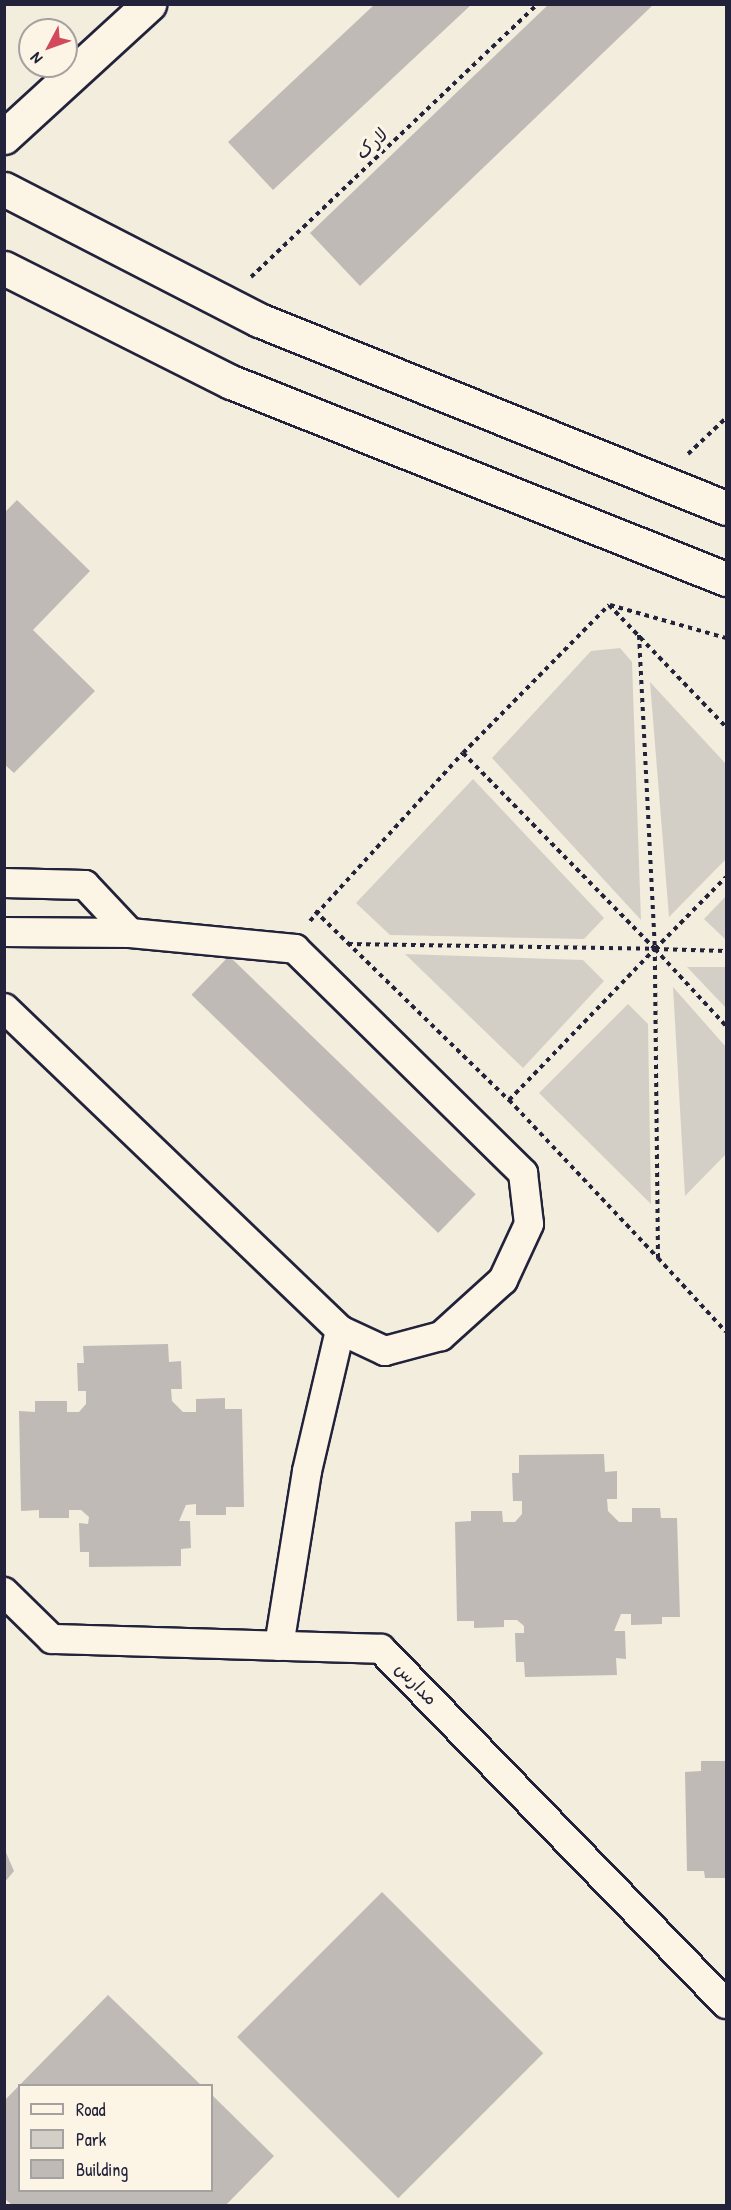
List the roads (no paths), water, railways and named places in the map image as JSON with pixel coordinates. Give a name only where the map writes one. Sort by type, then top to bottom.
[{"type":"street","points":[[4,137],[149,4]]},
{"type":"street","points":[[4,189],[224,302],[726,508]]},
{"type":"street","points":[[4,268],[231,382],[726,579]]},
{"type":"street","points":[[4,883],[85,885],[130,933]]},
{"type":"street","points":[[4,932],[130,933],[295,949],[524,1173],[529,1224],[504,1280],[441,1336],[385,1351],[340,1330],[4,1008]]},
{"type":"street","points":[[279,1646],[307,1471],[340,1330]]},
{"type":"street","name":"مدارس","points":[[4,1592],[52,1639],[381,1649],[726,2004]]}]
